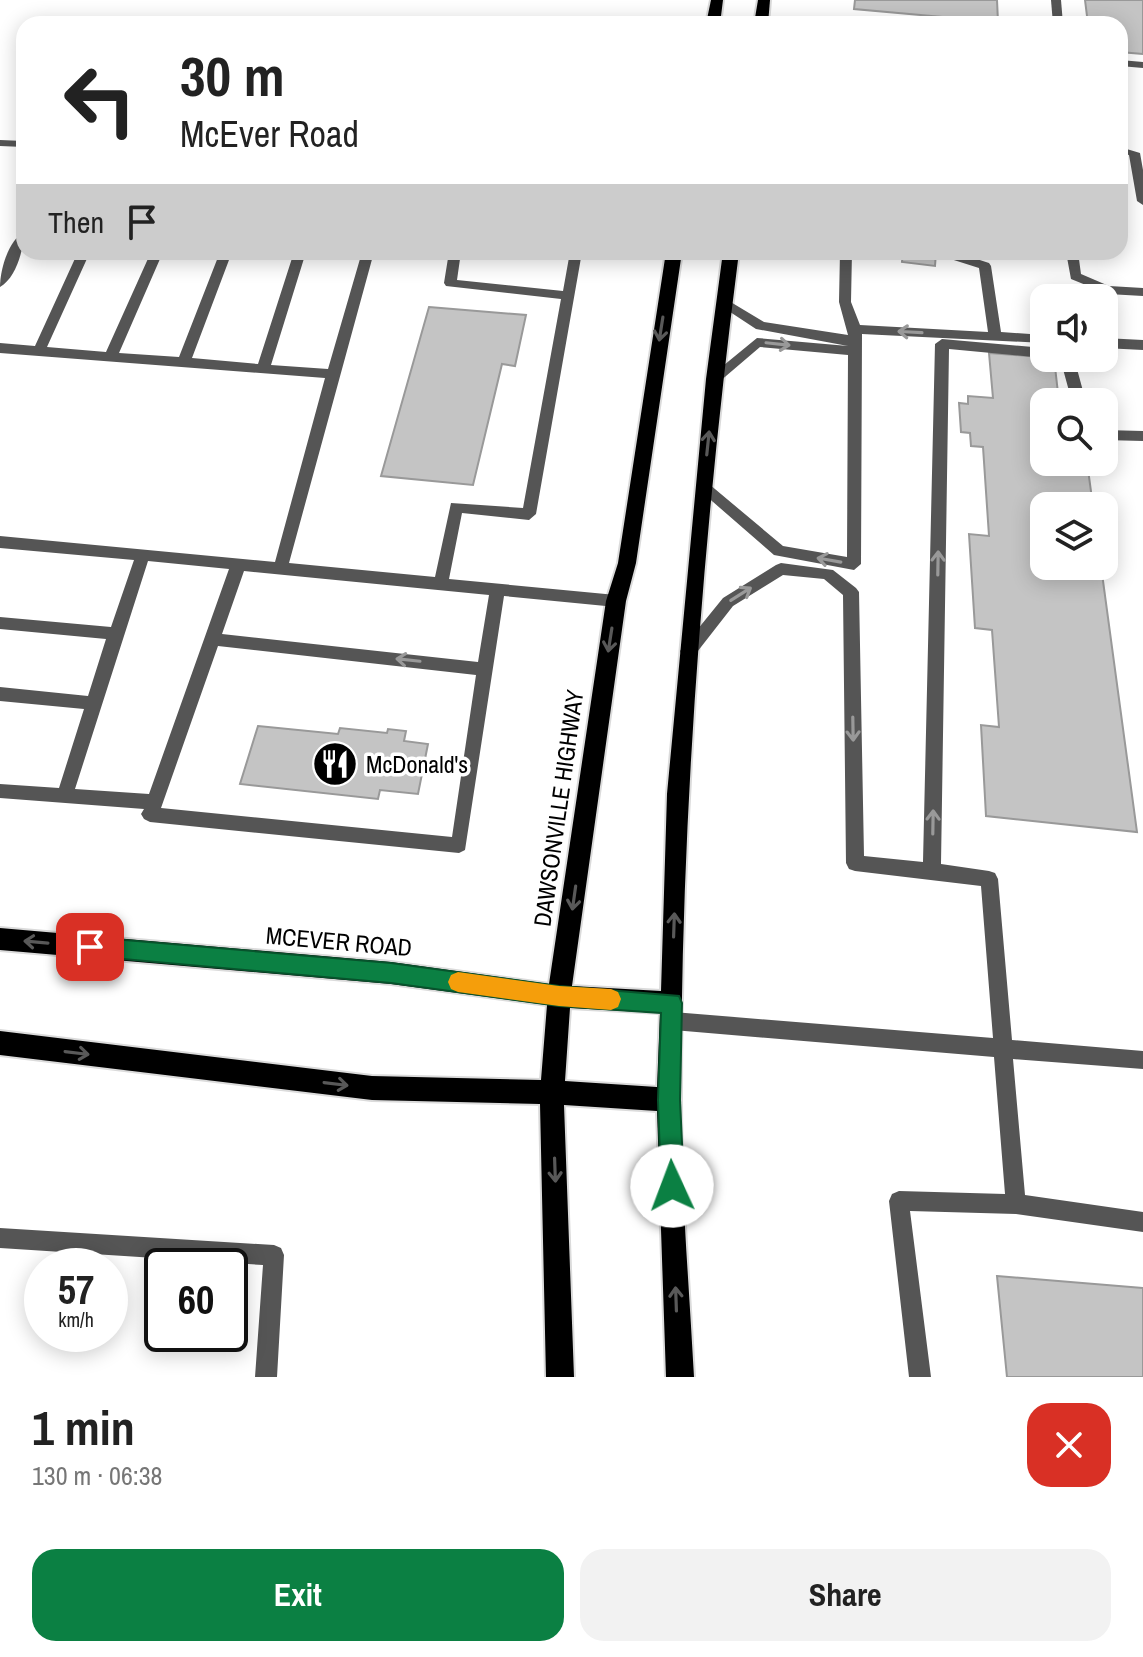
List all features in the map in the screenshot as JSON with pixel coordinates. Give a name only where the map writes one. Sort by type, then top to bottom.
[{"type":"main road","name":"DAWSONVILLE HIGHWAY","points":[[560,1377],[552,1092],[559,996],[616,601],[627,563],[673,260]]},
{"type":"main road","points":[[680,1377],[669,1100],[678,794],[714,379],[730,260]]},
{"type":"main road","name":"MCEVER ROAD","points":[[0,939],[391,973],[672,1012]]},
{"type":"main road","points":[[0,1043],[372,1088],[552,1092],[669,1100]]},
{"type":"lane","points":[[1128,152],[1134,153],[1143,201]]},
{"type":"lane","points":[[0,283],[16,252]]},
{"type":"lane","points":[[39,351],[80,260]]},
{"type":"lane","points":[[111,356],[153,260]]},
{"type":"lane","points":[[184,362],[223,260]]},
{"type":"lane","points":[[263,369],[297,260]]},
{"type":"lane","points":[[281,567],[366,260]]},
{"type":"lane","points":[[454,260],[450,283],[568,296]]},
{"type":"lane","points":[[441,583],[456,507],[529,514],[575,260]]},
{"type":"lane","points":[[704,488],[779,551],[854,564],[855,341],[845,302],[846,260]]},
{"type":"lane","points":[[967,260],[985,266],[995,337]]},
{"type":"lane","points":[[1073,260],[1075,276],[1101,290],[1121,295],[1143,292]]},
{"type":"lane","points":[[724,304],[761,326],[855,341]]},
{"type":"lane","points":[[714,379],[757,342],[1030,338]]},
{"type":"lane","points":[[932,871],[942,344],[1030,352]]},
{"type":"lane","points":[[1118,344],[1143,345]]},
{"type":"lane","points":[[0,348],[333,374]]},
{"type":"lane","points":[[1118,435],[1143,436]]},
{"type":"lane","points":[[0,542],[616,601]]},
{"type":"lane","points":[[65,796],[143,555]]},
{"type":"lane","points":[[239,563],[150,814],[459,845],[497,589]]},
{"type":"lane","points":[[688,651],[728,602],[781,569],[828,574],[851,592],[855,863],[989,879],[1016,1204]]},
{"type":"lane","points":[[0,623],[116,634]]},
{"type":"lane","points":[[212,639],[485,669]]},
{"type":"lane","points":[[0,694],[94,703]]},
{"type":"lane","points":[[0,791],[155,802]]},
{"type":"lane","points":[[672,1012],[1001,1048],[1143,1060]]},
{"type":"lane","points":[[920,1377],[899,1201],[1016,1204],[1143,1222]]},
{"type":"lane","points":[[0,1238],[274,1255],[266,1377]]},
{"type":"building","points":[[855,0],[997,0],[998,16],[932,16],[854,9]]},
{"type":"building","points":[[1085,0],[1143,0],[1143,54],[1128,53],[1128,16],[1087,16]]},
{"type":"building","points":[[902,260],[935,260],[935,266]]},
{"type":"building","points":[[429,307],[526,315],[515,366],[502,364],[473,485],[381,476]]},
{"type":"building","points":[[989,353],[1030,356],[1030,372],[1056,372],[1057,388],[1030,388],[1030,476],[1089,476],[1091,492],[1030,492],[1030,580],[1103,580],[1137,832],[986,816],[981,725],[999,727],[992,630],[975,628],[969,534],[989,536],[983,447],[971,446],[970,433],[961,432],[959,403],[968,404],[968,396],[993,398]]},
{"type":"building","name":"McDonald's","points":[[258,726],[338,734],[340,728],[387,733],[388,729],[406,731],[404,741],[428,744],[418,794],[380,790],[378,799],[240,784]]},
{"type":"building","points":[[997,1276],[1143,1288],[1143,1377],[1007,1377]]},
{"type":"slow traffic","points":[[458,982],[559,996],[611,999]]},
{"type":"place","name":"McDonald's","points":[[335,764]]},
{"type":"route","points":[[90,947],[391,973],[559,996],[672,1003],[669,1100],[672,1186]]}]
